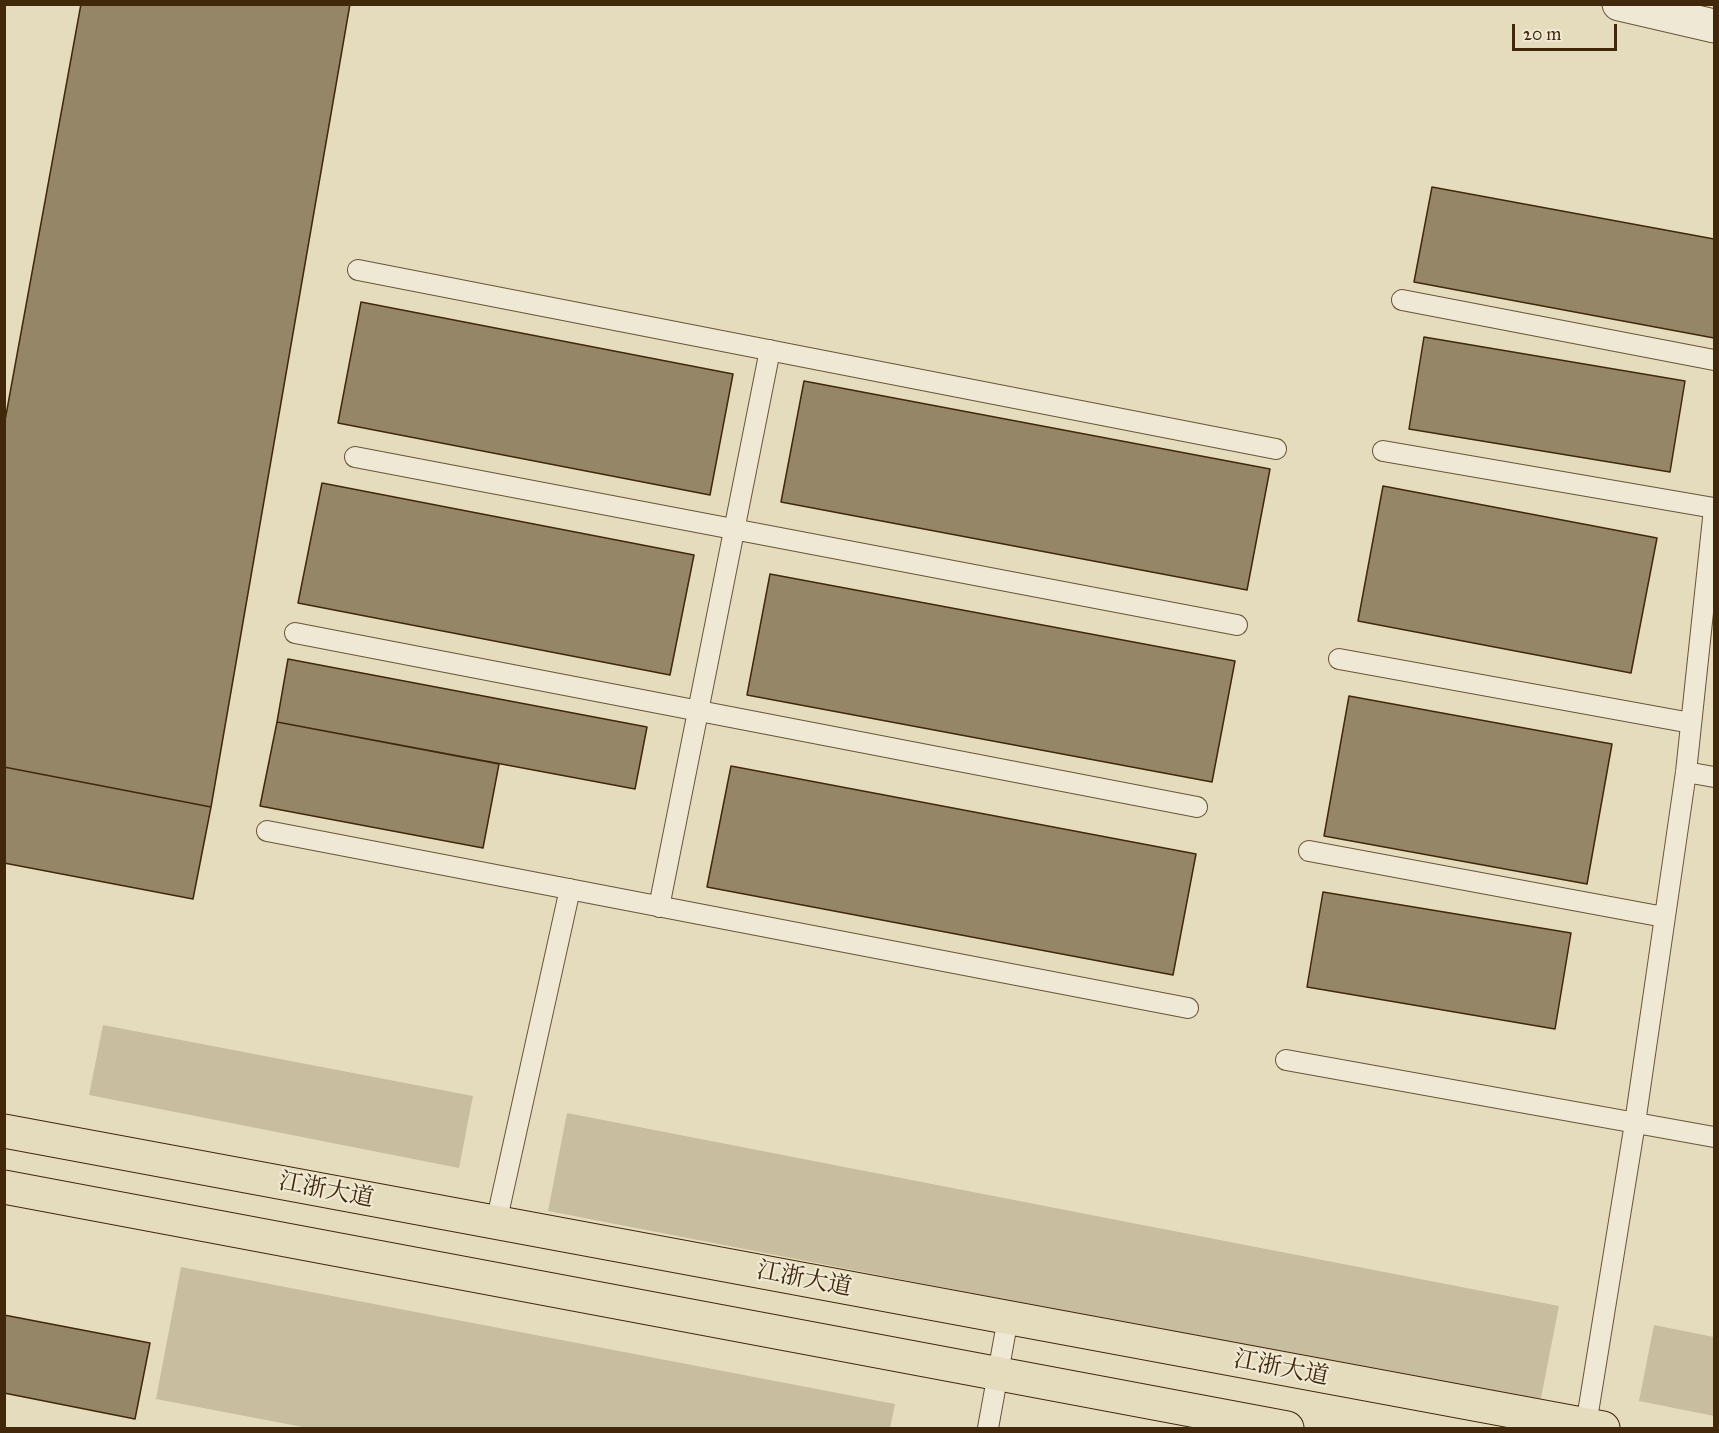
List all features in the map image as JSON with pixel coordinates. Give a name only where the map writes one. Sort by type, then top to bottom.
[{"type":"main road","name":"江浙大道","points":[[4,1131],[1594,1427]]},
{"type":"main road","points":[[4,1187],[1287,1428]]},
{"type":"street","points":[[1619,4],[1714,26]]},
{"type":"lane","points":[[358,270],[1276,449]]},
{"type":"lane","points":[[1402,300],[1714,360]]},
{"type":"lane","points":[[659,907],[770,350]]},
{"type":"lane","points":[[1383,451],[1714,509],[1686,772],[1594,1427]]},
{"type":"lane","points":[[355,457],[1237,625]]},
{"type":"lane","points":[[295,633],[1197,807]]},
{"type":"lane","points":[[1339,659],[1691,723]]},
{"type":"lane","points":[[1686,772],[1714,777]]},
{"type":"lane","points":[[267,831],[1188,1008]]},
{"type":"lane","points":[[1309,851],[1664,917]]},
{"type":"lane","points":[[496,1222],[570,889]]},
{"type":"lane","points":[[1286,1060],[1714,1137]]},
{"type":"lane","points":[[988,1428],[1008,1318]]},
{"type":"shaded area","points":[[103,1025],[473,1096],[459,1168],[89,1095]]},
{"type":"shaded area","points":[[567,1113],[1559,1306],[1540,1403],[548,1211]]},
{"type":"shaded area","points":[[181,1267],[895,1404],[890,1428],[308,1428],[156,1399]]},
{"type":"shaded area","points":[[1654,1325],[1714,1337],[1714,1416],[1639,1401]]},
{"type":"building","points":[[81,4],[350,4],[211,807],[4,767],[4,426]]},
{"type":"building","points":[[1432,187],[1714,239],[1714,338],[1414,282]]},
{"type":"building","points":[[361,302],[733,374],[710,495],[338,423]]},
{"type":"building","points":[[1424,337],[1685,381],[1670,472],[1409,429]]},
{"type":"building","points":[[804,381],[1270,469],[1247,590],[781,502]]},
{"type":"building","points":[[322,483],[694,555],[670,675],[298,603]]},
{"type":"building","points":[[1383,486],[1657,538],[1631,673],[1358,621]]},
{"type":"building","points":[[770,574],[1235,661],[1212,782],[747,695]]},
{"type":"building","points":[[288,659],[647,727],[635,789],[277,722]]},
{"type":"building","points":[[1349,696],[1612,744],[1587,884],[1324,836]]},
{"type":"building","points":[[277,722],[499,764],[483,848],[260,806]]},
{"type":"building","points":[[731,766],[1196,854],[1173,975],[707,887]]},
{"type":"building","points":[[4,767],[211,807],[193,899],[4,863]]},
{"type":"building","points":[[1323,892],[1571,933],[1555,1029],[1307,987]]},
{"type":"building","points":[[4,1315],[150,1343],[135,1419],[4,1393]]}]
